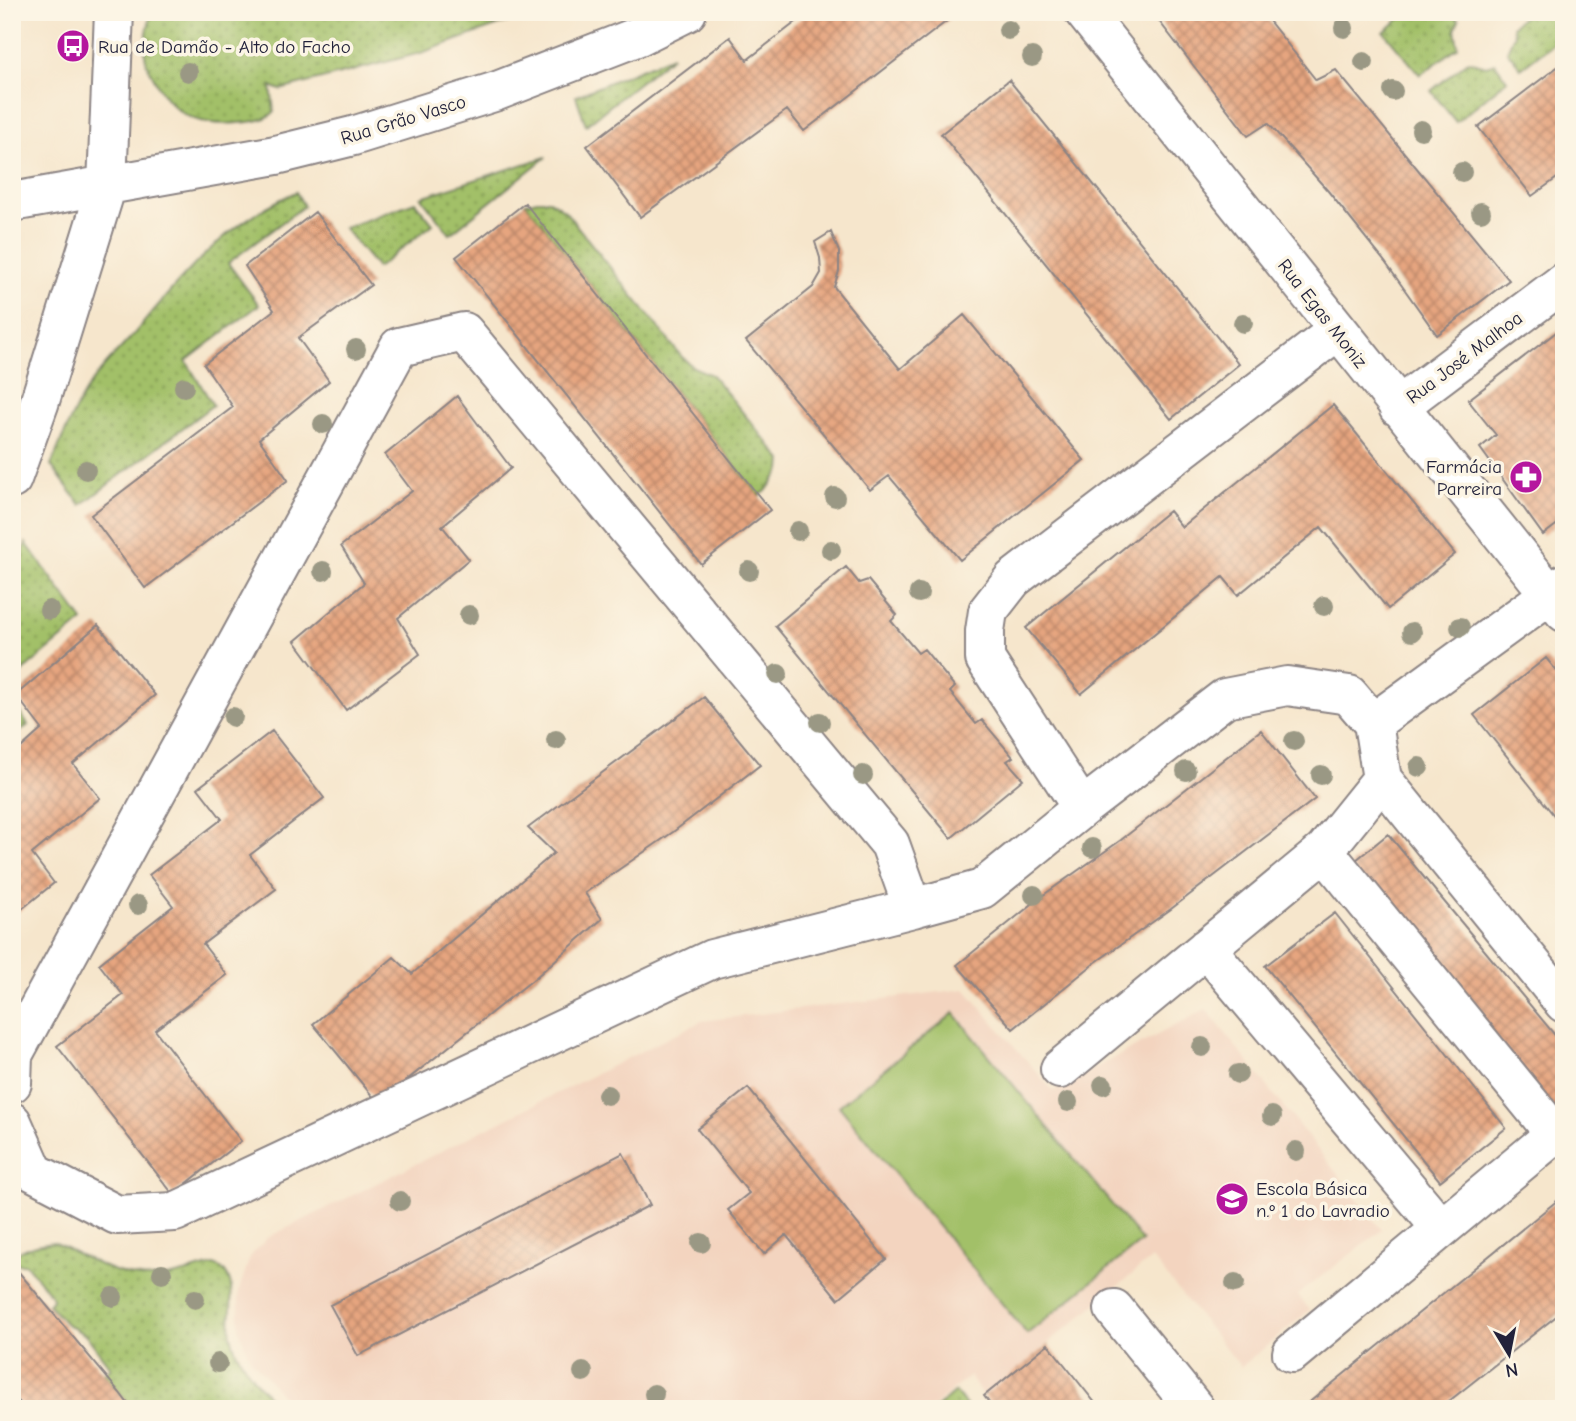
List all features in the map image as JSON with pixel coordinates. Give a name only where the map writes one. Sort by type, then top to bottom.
[{"type":"street","points":[[12,479],[39,404],[107,185],[114,12]]},
{"type":"street","name":"Rua Grão Vasco","points":[[12,202],[276,155],[354,136],[497,91],[639,36],[687,12]]},
{"type":"street","name":"Rua Egas Moniz","points":[[1084,12],[1398,407],[1559,597]]},
{"type":"street","name":"Rua José Malhoa","points":[[1398,407],[1564,282]]},
{"type":"street","points":[[1082,808],[985,659],[988,611],[1013,579],[1337,331]]},
{"type":"street","points":[[12,1083],[13,1055],[399,347],[464,332],[890,844],[913,908]]},
{"type":"street","points":[[1373,723],[1559,597]]},
{"type":"street","points":[[12,1122],[23,1181],[117,1215],[175,1212],[712,959],[982,889],[1225,698],[1287,686],[1349,695],[1373,723],[1382,779],[1564,1003]]},
{"type":"street","points":[[1060,1069],[1324,851],[1382,779]]},
{"type":"street","points":[[1292,1353],[1555,1134],[1324,851]]},
{"type":"street","points":[[1206,948],[1441,1228]]},
{"type":"street","points":[[1114,1309],[1195,1409]]},
{"type":"shaded area","name":"Escola Básica n.º 1 do Lavradio","points":[[965,989],[1053,1091],[1206,1009],[1382,1230],[1297,1295],[1310,1310],[1241,1367],[1152,1258],[984,1396],[969,1376],[930,1409],[294,1409],[250,1358],[239,1330],[239,1290],[250,1257],[267,1238],[702,1021]],"holes":[[[748,1088],[886,1260],[838,1298],[786,1235],[763,1253],[729,1210],[749,1193],[698,1129]],[[623,1153],[649,1204],[358,1356],[330,1304]]]},
{"type":"green space","points":[[151,12],[535,12],[424,52],[280,90],[271,86],[274,112],[271,115],[253,121],[225,124],[200,121],[189,116],[170,102],[162,92],[148,68],[145,55]]},
{"type":"green space","points":[[1408,12],[1452,12],[1459,20],[1455,29],[1458,47],[1420,75],[1384,32]]},
{"type":"green space","points":[[1529,12],[1564,12],[1564,35],[1521,68],[1507,51],[1514,35],[1512,26]]},
{"type":"green space","points":[[672,56],[586,125],[576,96]]},
{"type":"green space","points":[[1468,61],[1486,66],[1495,63],[1507,80],[1456,122],[1431,91]]},
{"type":"green space","points":[[546,157],[450,234],[421,197]]},
{"type":"green space","points":[[296,192],[304,206],[228,263],[259,305],[186,361],[213,405],[81,505],[51,465],[87,389],[106,364],[206,253],[247,219]]},
{"type":"green space","points":[[549,200],[565,211],[681,356],[693,367],[712,375],[782,460],[781,470],[766,491],[759,496],[525,203]]},
{"type":"green space","points":[[415,202],[433,224],[377,268],[344,228]]},
{"type":"green space","points":[[26,543],[83,621],[12,680],[12,583]]},
{"type":"green space","points":[[12,700],[28,725],[12,738]]},
{"type":"green space","points":[[954,1013],[1142,1241],[1027,1334],[839,1106]]},
{"type":"green space","points":[[54,1242],[103,1266],[129,1275],[170,1277],[214,1265],[223,1270],[231,1285],[230,1326],[238,1355],[250,1375],[279,1409],[146,1409],[142,1404],[131,1407],[104,1373],[111,1368],[86,1335],[66,1324],[48,1304],[53,1298],[26,1264],[18,1264],[13,1257],[27,1248]]},
{"type":"green space","points":[[955,1392],[969,1409],[935,1409]]},
{"type":"building","points":[[809,12],[956,14],[804,131],[787,110],[640,217],[587,146],[730,37],[747,60]]},
{"type":"building","points":[[1152,12],[1262,12],[1316,80],[1336,70],[1509,280],[1437,335],[1385,262],[1328,191],[1268,123],[1248,136]]},
{"type":"building","points":[[1564,62],[1564,173],[1532,196],[1478,127]]},
{"type":"building","points":[[1009,80],[1239,364],[1171,419],[941,134]]},
{"type":"building","points":[[525,203],[770,510],[701,564],[456,257]]},
{"type":"building","points":[[315,212],[371,285],[298,338],[329,381],[259,439],[288,480],[145,588],[91,515],[233,407],[204,364],[274,310],[245,266]]},
{"type":"building","points":[[831,232],[839,252],[839,271],[834,287],[900,369],[964,315],[1084,460],[960,560],[889,476],[870,490],[746,341],[813,287],[821,273],[815,242]]},
{"type":"building","points":[[1564,326],[1564,519],[1543,535],[1480,448],[1496,435],[1468,400]]},
{"type":"building","points":[[457,396],[511,468],[442,526],[469,559],[398,618],[420,654],[346,710],[295,641],[364,583],[341,546],[412,491],[385,455]]},
{"type":"building","points":[[1333,405],[1455,554],[1388,609],[1321,527],[1238,595],[1223,577],[1081,694],[1026,628],[1169,511],[1182,527]]},
{"type":"building","points":[[846,567],[859,583],[868,580],[897,615],[891,621],[918,653],[924,649],[955,687],[950,692],[976,724],[982,720],[1013,757],[1007,761],[1023,779],[951,838],[775,626]]},
{"type":"building","points":[[98,625],[155,695],[73,764],[100,798],[32,854],[54,883],[12,917],[12,756],[42,729],[16,695]]},
{"type":"building","points":[[1546,658],[1564,680],[1564,828],[1474,715]]},
{"type":"building","points":[[704,697],[760,765],[673,832],[585,893],[602,919],[535,978],[378,1103],[313,1024],[394,957],[412,974],[554,853],[528,828]]},
{"type":"building","points":[[1261,730],[1315,799],[1171,909],[1096,962],[1013,1029],[957,965],[1042,896],[1121,840]]},
{"type":"building","points":[[272,731],[324,798],[250,855],[276,889],[203,944],[227,975],[155,1030],[241,1141],[173,1194],[57,1046],[123,995],[99,964],[173,906],[149,875],[222,819],[198,788]]},
{"type":"building","points":[[1388,834],[1564,1046],[1564,1125],[1350,865]]},
{"type":"building","points":[[1335,913],[1506,1128],[1440,1181],[1265,966]]},
{"type":"building","points":[[748,1088],[886,1259],[838,1299],[786,1235],[764,1254],[728,1210],[749,1193],[697,1129]]},
{"type":"building","points":[[623,1153],[650,1205],[358,1356],[330,1305]]},
{"type":"building","points":[[1564,1195],[1564,1310],[1439,1409],[1301,1409]]},
{"type":"building","points":[[12,1264],[132,1409],[25,1409],[12,1394]]},
{"type":"building","points":[[1048,1344],[1100,1409],[994,1409],[984,1396]]},
{"type":"place","name":"Rua de Damão - Alto do Facho","points":[[73,46]]},
{"type":"place","name":"Farmácia Parreira","points":[[1526,477]]},
{"type":"place","name":"Escola Básica n.º 1 do Lavradio","points":[[1232,1199]]}]
